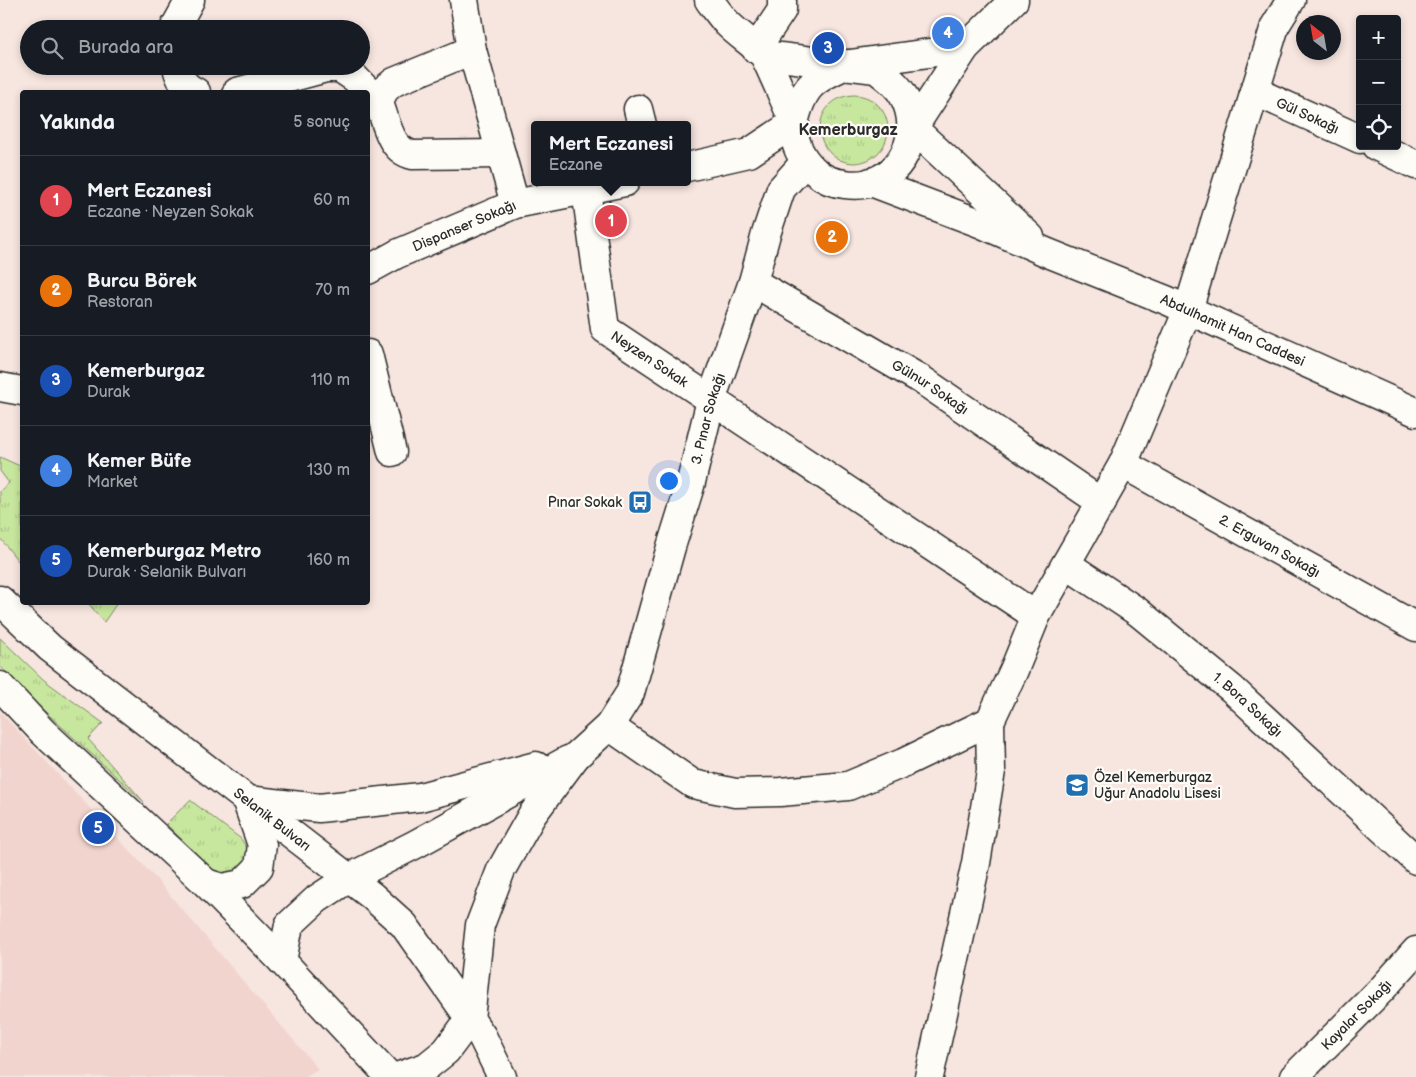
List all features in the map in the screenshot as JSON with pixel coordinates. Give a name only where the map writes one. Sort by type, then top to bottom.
[{"type":"street","points":[[179,20],[190,0]]},
{"type":"street","points":[[464,0],[472,50],[515,204]]},
{"type":"street","points":[[709,0],[727,23],[760,52],[794,123]]},
{"type":"street","points":[[760,52],[782,10],[782,0]]},
{"type":"street","points":[[912,128],[965,48],[1014,0]]},
{"type":"street","points":[[929,1077],[976,863],[991,771],[990,720],[1014,670],[1036,616],[1123,464],[1188,310],[1254,91],[1275,26],[1286,1]]},
{"type":"street","points":[[760,52],[848,64],[876,69],[890,79],[902,93],[910,110],[912,128],[909,146],[900,162],[888,174],[871,182],[853,185],[835,183],[818,174],[805,162],[796,143],[794,123],[798,104],[809,86],[822,76],[848,64],[965,48]]},
{"type":"street","points":[[379,103],[384,90],[394,82],[472,50]]},
{"type":"street","points":[[180,75],[186,87],[192,90]]},
{"type":"street","points":[[244,90],[300,75]]},
{"type":"street","points":[[350,75],[367,90]]},
{"type":"street","name":"Gül Sokağı","points":[[1254,91],[1356,137]]},
{"type":"street","points":[[370,94],[379,103],[395,145],[404,153],[414,155],[501,154]]},
{"type":"street","points":[[691,167],[749,153],[794,123]]},
{"type":"street","name":"Abdulhamit Han Caddesi","points":[[912,128],[1048,253]]},
{"type":"street","points":[[1384,150],[1416,165]]},
{"type":"street","name":"3. Pınar Sokağı","points":[[576,756],[610,726],[630,693],[670,547],[690,486],[711,400],[753,282],[781,189],[805,162]]},
{"type":"street","name":"Abdulhamit Han Caddesi","points":[[871,182],[982,224],[1188,310],[1416,412]]},
{"type":"street","name":"Dispanser Sokağı","points":[[370,269],[397,254],[515,204],[606,186]]},
{"type":"street","name":"Neyzen Sokak","points":[[586,190],[605,329],[1036,616]]},
{"type":"street","name":"Gülnur Sokağı","points":[[753,282],[922,380],[1102,503]]},
{"type":"street","points":[[370,362],[392,452]]},
{"type":"street","points":[[0,387],[20,390]]},
{"type":"street","name":"2. Erguvan Sokağı","points":[[1123,464],[1416,627]]},
{"type":"street","name":"1. Bora Sokağı","points":[[1066,564],[1138,612],[1232,689],[1416,860]]},
{"type":"street","name":"Selanik Bulvarı","points":[[0,600],[50,648],[349,878],[404,925],[482,1036],[502,1077]]},
{"type":"street","points":[[0,686],[43,732],[206,883],[390,1077]]},
{"type":"street","points":[[610,726],[693,784],[735,792],[780,792],[848,786],[903,763],[990,720]]},
{"type":"street","points":[[206,883],[222,888],[242,884],[259,866],[262,845],[246,799],[318,808],[420,797],[576,756]]},
{"type":"street","points":[[282,961],[289,925],[317,899],[349,878],[416,844],[576,756]]},
{"type":"street","points":[[397,1077],[426,1067],[446,1051],[470,1019],[480,925],[501,870],[532,815],[576,756]]},
{"type":"street","name":"Kayalar Sokağı","points":[[1294,1077],[1382,989],[1416,951]]},
{"type":"shaded area","points":[[0,712],[158,881],[318,1069],[304,1077],[0,1077]]},
{"type":"green space","points":[[861,95],[873,101],[882,110],[888,122],[886,142],[878,153],[861,163],[847,163],[830,153],[822,142],[820,122],[830,105],[841,97]]},
{"type":"green space","points":[[0,457],[20,466],[20,563],[0,538],[0,491],[9,483],[0,471]]},
{"type":"green space","points":[[90,605],[116,605],[104,622]]},
{"type":"green space","points":[[0,638],[44,680],[103,723],[88,739],[144,802],[28,696],[0,666]]},
{"type":"green space","points":[[190,800],[241,839],[250,853],[237,870],[217,874],[166,824]]},
{"type":"place","name":"Kemer Büfe","points":[[948,33]]},
{"type":"place","name":"Kemerburgaz","points":[[828,48]]},
{"type":"place","name":"Mert Eczanesi","points":[[611,221]]},
{"type":"place","name":"Burcu Börek","points":[[832,237]]},
{"type":"place","name":"Pınar Sokak","points":[[640,502]]},
{"type":"place","name":"Özel Kemerburgaz Uğur Anadolu Lisesi","points":[[1077,785]]},
{"type":"place","name":"Kemerburgaz Metro","points":[[98,828]]},
{"type":"district","name":"Kemerburgaz","points":[[848,129]]}]
